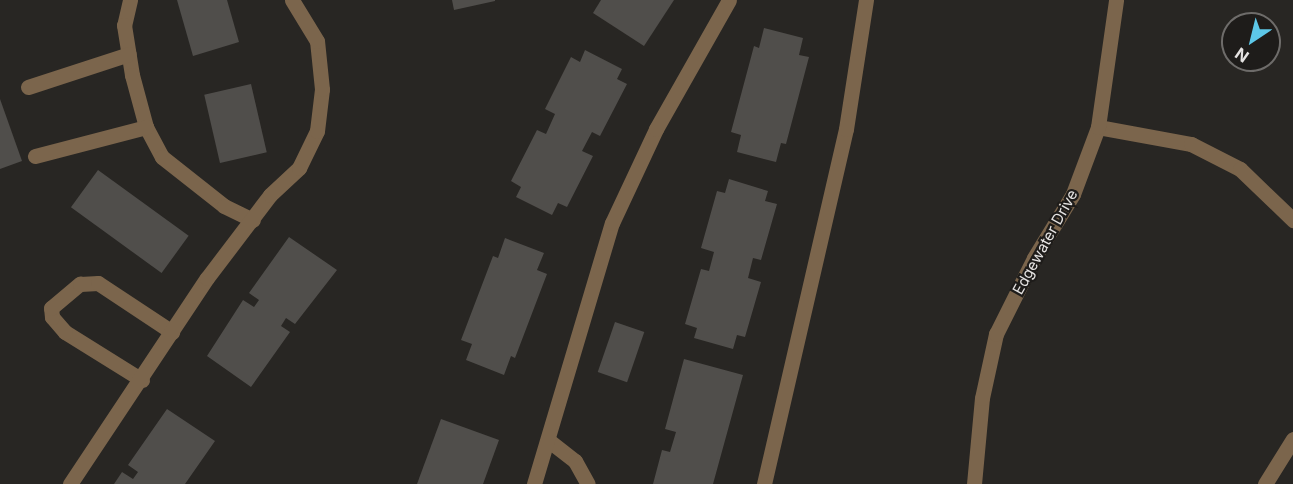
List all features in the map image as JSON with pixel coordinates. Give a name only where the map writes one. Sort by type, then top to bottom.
[{"type":"street","points":[[130,0],[124,25],[129,54],[146,128],[162,157],[224,206],[253,220]]},
{"type":"street","points":[[70,484],[142,380],[207,278],[270,195],[299,168],[317,131],[322,89],[317,41],[292,0]]},
{"type":"street","points":[[534,484],[612,223],[656,129],[729,0]]},
{"type":"street","points":[[764,484],[846,129],[866,0]]},
{"type":"street","name":"Edgewater Drive","points":[[974,484],[982,398],[996,334],[1034,258],[1074,194],[1098,127],[1116,0]]},
{"type":"street","points":[[28,87],[129,54]]},
{"type":"street","points":[[1098,127],[1191,144],[1240,169],[1293,220]]},
{"type":"street","points":[[35,156],[146,128]]},
{"type":"street","points":[[142,380],[65,332],[52,317],[51,308],[80,284],[98,283],[172,332]]},
{"type":"street","points":[[1265,484],[1293,439]]},
{"type":"street","points":[[548,440],[575,461],[588,484]]},
{"type":"building","points":[[177,0],[227,0],[239,42],[193,56]]},
{"type":"building","points":[[452,0],[495,0],[495,1],[454,10]]},
{"type":"building","points":[[601,0],[674,0],[644,46],[593,13]]},
{"type":"building","points":[[764,28],[803,38],[799,55],[809,57],[786,144],[781,143],[776,162],[737,152],[741,135],[731,132],[754,46],[759,48]]},
{"type":"building","points":[[585,50],[622,69],[617,79],[627,84],[600,136],[592,132],[582,151],[593,156],[567,207],[558,203],[552,215],[516,197],[521,187],[511,181],[537,130],[546,134],[555,114],[545,109],[571,57],[580,62]]},
{"type":"building","points":[[251,84],[267,152],[220,163],[204,95]]},
{"type":"building","points":[[0,99],[22,161],[0,169]]},
{"type":"building","points":[[98,170],[189,236],[162,273],[71,207]]},
{"type":"building","points":[[729,179],[768,191],[765,201],[777,204],[761,260],[753,258],[748,278],[761,282],[745,337],[737,335],[733,349],[694,338],[697,328],[685,324],[701,269],[709,271],[714,252],[701,248],[717,191],[725,193]]},
{"type":"building","points":[[289,237],[337,270],[295,324],[286,318],[281,326],[290,332],[251,387],[207,356],[243,300],[254,307],[259,300],[249,293]]},
{"type":"building","points":[[505,238],[544,253],[537,270],[547,274],[515,358],[511,356],[504,375],[466,360],[472,344],[461,340],[493,256],[498,258]]},
{"type":"building","points":[[615,322],[644,332],[627,382],[598,372]]},
{"type":"building","points":[[684,359],[743,375],[713,484],[653,484],[662,450],[670,452],[676,432],[665,429]]},
{"type":"building","points":[[167,409],[215,441],[185,484],[114,484],[122,472],[133,479],[138,472],[128,465]]},
{"type":"building","points":[[441,419],[499,440],[483,484],[417,484]]}]
